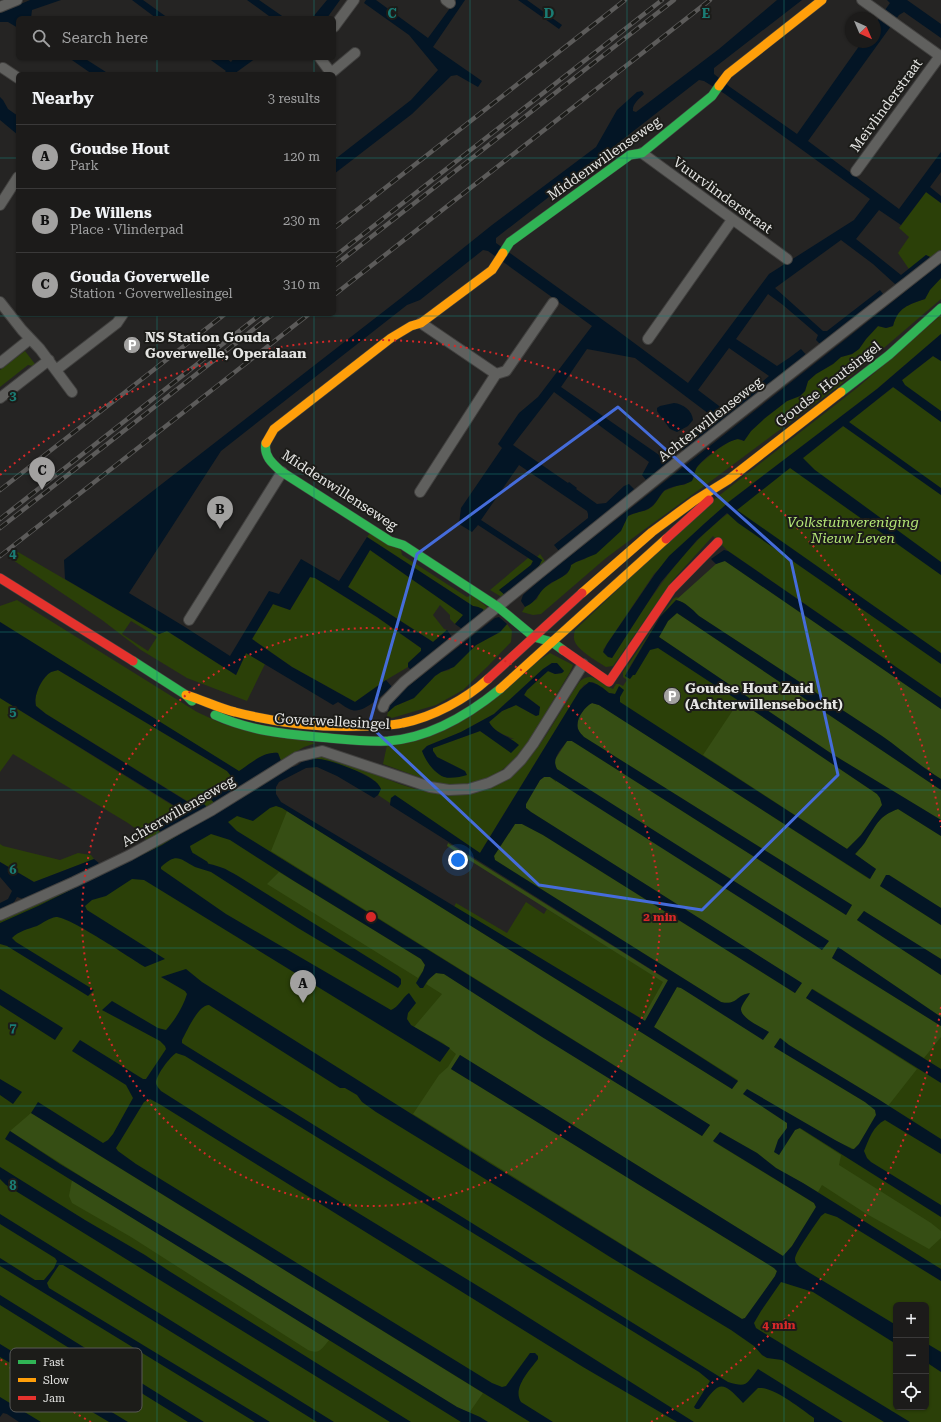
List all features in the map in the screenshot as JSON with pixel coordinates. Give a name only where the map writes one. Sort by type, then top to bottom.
[{"type":"main road","name":"Middenwillenseweg","points":[[498,607],[403,545],[390,541],[282,472],[272,464],[267,457],[264,449],[267,437],[274,429],[391,338],[411,326],[421,324],[492,270],[510,242],[630,154],[642,153],[712,96],[728,74],[822,0]]},
{"type":"main road","name":"Goudse Houtsingel","points":[[534,637],[640,540],[712,489],[728,480],[889,355],[941,308]]},
{"type":"main road","name":"Goudse Houtsingel","points":[[552,642],[716,493],[728,480]]},
{"type":"main road","points":[[498,607],[534,637],[552,642],[609,682],[672,589],[718,542]]},
{"type":"main road","name":"Goverwellesingel","points":[[0,578],[186,694],[196,704],[217,716],[246,727],[269,733],[383,741],[427,732],[446,724],[478,706],[507,683],[552,642]]},
{"type":"main road","name":"Goverwellesingel","points":[[186,694],[233,712],[268,719],[339,726],[404,723],[431,714],[476,690],[534,637]]},
{"type":"street","points":[[0,7],[17,0]]},
{"type":"street","points":[[336,24],[354,0]]},
{"type":"street","name":"Meivlinderstraat","points":[[856,171],[940,56],[862,0]]},
{"type":"street","points":[[332,72],[355,54]]},
{"type":"street","points":[[321,60],[330,72]]},
{"type":"street","points":[[3,68],[16,77]]},
{"type":"street","name":"Vuurvlinderstraat","points":[[642,153],[787,259]]},
{"type":"street","points":[[0,205],[16,180]]},
{"type":"street","points":[[648,339],[732,220]]},
{"type":"street","name":"Achterwillenseweg","points":[[383,707],[385,702],[404,682],[680,460],[941,256]]},
{"type":"street","points":[[0,302],[49,360],[72,392]]},
{"type":"street","points":[[420,492],[496,374],[506,371],[553,303]]},
{"type":"street","points":[[56,370],[117,323],[121,316]]},
{"type":"street","points":[[421,324],[496,374]]},
{"type":"street","points":[[0,363],[30,339]]},
{"type":"street","points":[[0,398],[49,360]]},
{"type":"street","points":[[189,620],[282,472]]},
{"type":"street","name":"Achterwillenseweg","points":[[0,915],[130,855],[212,810],[297,757],[322,750],[370,768],[430,787],[449,790],[469,789],[489,783],[507,774],[522,760],[583,664]]},
{"type":"highlighted area","points":[[618,407],[791,561],[838,775],[702,910],[539,885],[369,725],[417,554]]},
{"type":"green space","points":[[926,192],[941,203],[941,250],[932,258],[926,255],[909,269],[898,253],[909,237],[899,228]]},
{"type":"green space","points":[[941,278],[941,299],[840,385],[606,558],[541,614],[533,615],[522,612],[525,607],[537,599],[541,590],[567,574],[571,565],[585,559],[625,522],[628,516],[647,510],[653,506],[664,491],[679,485],[684,485],[693,479],[695,469],[718,449],[737,439],[744,441],[751,431],[765,418],[787,401],[800,396],[805,391],[808,381],[816,374],[833,364],[841,357],[852,354],[859,349],[878,326],[886,328],[893,326],[898,315],[904,308],[925,299],[929,290]]},
{"type":"green space","name":"Volkstuinvereniging Nieuw Leven","points":[[941,315],[941,334],[877,389],[730,501],[704,524],[654,574],[603,650],[612,658],[667,576],[707,531],[724,516],[736,510],[933,356],[941,361],[941,698],[728,551],[713,536],[672,581],[613,666],[606,667],[580,649],[574,639],[575,630],[707,505],[857,388]]},
{"type":"green space","points":[[25,351],[35,364],[33,366],[28,365],[0,387],[0,370]]},
{"type":"green space","points":[[370,533],[401,550],[402,555],[467,597],[472,595],[487,607],[486,614],[478,607],[473,606],[367,537]]},
{"type":"green space","points":[[370,550],[464,615],[455,624],[450,619],[450,615],[440,605],[433,615],[444,629],[447,630],[433,642],[348,587]]},
{"type":"green space","points":[[18,552],[159,634],[167,631],[236,675],[246,653],[265,664],[247,701],[187,678],[141,650],[102,620],[10,558]],"holes":[[[131,621],[157,637],[148,651],[122,634]]]},
{"type":"green space","points":[[540,554],[545,561],[545,566],[505,599],[490,590],[528,558],[533,561],[531,565],[500,590],[505,595],[542,560],[537,557]]},
{"type":"green space","points":[[732,559],[941,703],[941,1422],[30,1422],[0,1411],[0,921],[258,793],[646,1028],[676,979],[479,857],[615,694],[609,693],[593,682],[584,685],[480,853],[395,796],[391,798],[390,803],[378,795],[381,789],[376,782],[360,772],[338,765],[309,759],[305,761],[305,756],[313,755],[329,757],[399,784],[428,792],[443,794],[473,793],[503,782],[515,773],[534,752],[580,681],[585,678],[593,677],[613,689],[616,684],[623,686],[627,680],[623,677],[623,672],[673,599],[676,597],[679,598],[664,614],[650,633],[626,673],[628,678],[678,604]]},
{"type":"green space","points":[[725,561],[941,709],[941,779],[882,736],[699,616],[685,604],[676,600],[716,564]]},
{"type":"green space","points":[[310,577],[315,578],[377,617],[421,648],[421,651],[408,663],[408,667],[386,680],[355,702],[292,667],[252,639],[273,604],[290,610]]},
{"type":"green space","points":[[17,600],[197,712],[223,724],[316,743],[304,747],[281,761],[278,753],[262,756],[239,772],[0,622],[0,606]]},
{"type":"green space","points":[[677,613],[941,790],[941,820],[832,754],[659,637],[668,621]]},
{"type":"green space","points":[[507,624],[512,631],[511,642],[463,690],[436,705],[392,718],[387,716],[388,712],[395,706],[414,698],[435,676],[441,672],[449,670],[476,645],[500,632]]},
{"type":"green space","points":[[550,653],[573,665],[529,741],[513,761],[493,777],[467,785],[438,784],[383,764],[387,745],[424,739]],"holes":[[[552,663],[564,671],[562,673],[555,674],[548,671],[527,690],[524,695],[540,707],[536,716],[516,705],[502,711],[489,722],[497,731],[514,739],[492,738],[480,731],[433,748],[433,751],[437,757],[465,771],[422,751],[427,746],[461,732],[494,714],[543,669]]]},
{"type":"green space","points":[[58,670],[227,771],[231,776],[231,782],[223,789],[216,804],[206,811],[200,806],[192,804],[46,714],[36,706],[35,702],[37,692],[44,678],[48,674]]},
{"type":"green space","points":[[0,698],[175,807],[173,813],[154,824],[162,834],[146,841],[144,835],[128,823],[13,754],[0,772]]},
{"type":"green space","points":[[739,701],[877,794],[880,798],[882,805],[875,817],[862,834],[847,849],[703,755]]},
{"type":"green space","points":[[592,703],[599,705],[617,716],[869,879],[876,869],[855,855],[879,821],[892,812],[898,809],[941,836],[941,908],[889,875],[880,886],[941,925],[941,959],[864,911],[857,920],[941,975],[941,1017],[838,947],[832,958],[941,1026],[941,1037],[924,1058],[813,989],[806,998],[917,1069],[888,1106],[789,1045],[781,1038],[774,1047],[865,1102],[875,1110],[876,1115],[859,1144],[854,1149],[783,1119],[787,1123],[787,1128],[778,1140],[779,1155],[795,1130],[799,1128],[841,1155],[839,1165],[931,1223],[941,1231],[941,1238],[929,1249],[865,1213],[822,1185],[818,1192],[776,1168],[757,1153],[720,1132],[714,1142],[814,1203],[816,1207],[792,1246],[783,1256],[460,1055],[451,1069],[774,1268],[777,1271],[775,1277],[745,1318],[742,1319],[413,1114],[439,1075],[448,1067],[456,1054],[443,1043],[414,1027],[442,994],[426,984],[432,975],[436,973],[444,974],[702,1136],[710,1125],[271,851],[287,811],[732,1089],[738,1080],[654,1027],[677,987],[769,1032],[744,1016],[741,1008],[749,993],[730,1003],[721,1002],[495,860],[494,856],[515,824],[522,824],[543,835],[795,993],[801,983],[531,812],[526,808],[526,804],[540,780],[544,777],[550,777],[556,782],[557,769],[554,761],[567,741],[572,741],[846,915],[852,905],[584,737],[577,725],[583,711]]},
{"type":"green space","points":[[448,843],[669,981],[645,1021],[642,1019],[663,982],[447,846]]},
{"type":"green space","points":[[0,844],[60,860],[78,853],[91,855],[94,859],[34,882],[0,862]]},
{"type":"green space","points":[[279,872],[421,959],[425,965],[418,978],[267,884]]},
{"type":"green space","points":[[526,902],[544,914],[547,909],[664,982],[642,1019],[454,907],[456,903],[507,933]]},
{"type":"green space","points":[[31,1113],[483,1393],[469,1413],[457,1407],[112,1196],[10,1131]]},
{"type":"green space","points":[[72,1180],[330,1339],[323,1348],[318,1351],[315,1352],[308,1350],[131,1237],[72,1203],[69,1196]]},
{"type":"water","points":[[30,0],[61,0],[32,10],[31,16],[16,16],[16,27],[8,22],[0,22],[0,13]]},
{"type":"water","points":[[132,0],[143,0],[165,16],[153,16]]},
{"type":"water","points":[[247,0],[259,0],[282,16],[269,16]]},
{"type":"water","points":[[327,0],[340,0],[328,16],[314,16]]},
{"type":"water","points":[[366,0],[376,0],[428,38],[456,0],[465,0],[433,47],[482,81],[478,87],[457,75],[451,76],[412,114],[336,172],[336,158],[411,100],[438,70],[409,35],[364,3]]},
{"type":"water","points":[[518,0],[527,0],[562,25],[559,29]]},
{"type":"water","points":[[777,0],[802,0],[714,68],[714,74],[797,134],[858,48],[875,48],[808,141],[899,209],[941,152],[941,172],[930,187],[941,196],[941,203],[926,192],[901,225],[879,210],[856,239],[901,275],[926,255],[932,258],[901,283],[895,284],[873,264],[841,240],[775,288],[823,331],[827,331],[880,290],[883,294],[880,299],[820,344],[816,340],[818,335],[768,294],[736,339],[777,366],[801,349],[808,357],[686,451],[681,450],[678,445],[713,417],[635,358],[587,349],[561,387],[662,457],[668,453],[672,458],[661,472],[646,480],[642,475],[649,462],[554,392],[513,445],[568,483],[569,482],[597,504],[606,503],[624,486],[629,484],[634,489],[633,493],[559,551],[554,545],[588,518],[587,511],[519,465],[481,520],[542,560],[539,566],[505,595],[499,590],[531,565],[533,561],[478,525],[472,532],[459,524],[461,508],[502,448],[498,444],[519,413],[538,397],[592,326],[488,251],[483,250],[420,300],[407,305],[221,451],[129,593],[230,656],[269,591],[279,594],[301,559],[339,581],[367,537],[473,606],[483,609],[484,612],[462,629],[455,624],[463,615],[370,550],[348,587],[433,642],[447,630],[452,637],[414,668],[410,669],[408,667],[408,663],[421,651],[421,648],[377,617],[315,578],[310,577],[290,610],[273,604],[252,639],[292,667],[355,702],[386,680],[392,687],[373,703],[362,709],[357,710],[346,708],[338,702],[333,705],[246,653],[236,675],[167,631],[159,634],[65,579],[64,560],[401,298],[492,225],[596,147],[617,110],[637,92],[642,91],[644,94],[636,102],[633,108],[633,111],[636,112],[719,49]],"holes":[[[699,80],[704,81],[725,94],[870,199],[854,220],[769,274],[688,383],[496,243],[496,238]],[[729,348],[769,376],[727,412],[698,390]]]},
{"type":"water","points":[[887,0],[907,0],[941,24],[941,38],[904,12],[899,15],[881,40],[881,16],[890,3]]},
{"type":"water","points":[[72,60],[87,60],[106,72],[89,72]]},
{"type":"water","points":[[211,60],[228,60],[231,62],[232,60],[253,60],[237,72],[225,72],[226,71]]},
{"type":"water","points":[[0,97],[8,109],[16,115],[16,133],[0,120]]},
{"type":"water","points":[[941,263],[941,278],[930,290],[925,299],[904,308],[898,315],[893,326],[886,328],[878,326],[859,349],[852,354],[841,357],[833,364],[816,374],[808,381],[805,391],[800,396],[787,401],[765,418],[751,431],[744,441],[739,439],[733,440],[708,456],[696,469],[692,481],[665,490],[651,507],[628,516],[621,531],[596,554],[571,565],[570,569],[565,575],[548,585],[533,602],[525,607],[521,601],[523,595],[547,574]]},
{"type":"water","points":[[941,334],[941,361],[933,356],[902,380],[905,385],[941,411],[941,422],[893,387],[849,422],[941,488],[941,495],[843,426],[803,458],[815,470],[941,562],[941,575],[790,468],[737,510],[941,653],[941,664],[738,523],[727,513],[697,540],[661,582],[612,658],[608,657],[603,652],[655,574],[669,556],[730,501],[877,389]]},
{"type":"water","points":[[674,403],[689,410],[693,420],[688,426],[677,432],[670,429],[657,411],[657,408],[660,406]]},
{"type":"water","points":[[724,550],[728,551],[941,698],[941,709],[725,561],[716,564],[711,559]]},
{"type":"water","points":[[676,600],[685,604],[699,616],[882,736],[941,779],[941,790],[677,613],[668,621],[659,637],[832,754],[941,820],[941,836],[898,809],[882,818],[855,854],[876,869],[870,879],[599,705],[592,703],[586,707],[581,714],[577,725],[579,731],[584,737],[852,905],[846,915],[572,741],[567,741],[560,751],[555,761],[557,769],[829,941],[822,950],[550,777],[544,777],[540,780],[526,804],[526,808],[531,812],[802,983],[795,993],[543,835],[522,824],[515,824],[494,856],[495,860],[721,1002],[730,1003],[745,994],[750,993],[741,1009],[744,1016],[769,1032],[763,1040],[681,988],[677,987],[654,1027],[738,1081],[732,1089],[282,808],[276,806],[270,808],[253,821],[237,816],[228,822],[237,831],[710,1125],[702,1136],[542,1037],[444,974],[436,973],[428,980],[423,988],[420,988],[416,983],[425,965],[421,959],[230,840],[211,834],[190,846],[194,855],[206,863],[225,869],[238,876],[398,976],[401,979],[401,984],[398,988],[298,928],[211,872],[195,867],[178,858],[166,862],[161,869],[226,914],[391,1010],[396,1007],[409,993],[416,1003],[408,1013],[407,1019],[411,1025],[450,1048],[440,1062],[144,880],[132,879],[106,896],[92,900],[85,906],[87,910],[165,959],[145,967],[86,930],[56,917],[48,919],[37,926],[27,929],[12,938],[16,942],[94,990],[88,996],[7,946],[0,944],[0,923],[162,845],[290,767],[309,759],[315,759],[342,765],[367,776],[376,782],[381,789],[378,795],[374,798],[337,776],[317,767],[306,768],[279,782],[276,787],[276,794],[281,802],[645,1021],[668,980],[390,805],[391,798],[395,795],[480,853],[580,690],[589,682],[597,685],[609,693],[615,694],[619,686],[624,690],[620,697],[620,702],[847,849],[861,835],[882,805],[877,794],[658,648],[650,650],[635,675],[633,675],[630,679],[625,676],[660,617]]},
{"type":"water","points":[[499,617],[507,624],[500,632],[476,645],[454,667],[435,676],[414,698],[395,706],[388,712],[389,705],[401,692],[495,618]]},
{"type":"water","points":[[0,622],[239,771],[262,756],[268,754],[278,753],[281,761],[216,804],[210,799],[231,782],[231,776],[227,771],[58,670],[48,674],[44,678],[37,692],[35,702],[36,706],[46,714],[191,804],[200,806],[204,804],[206,806],[206,811],[162,834],[153,824],[173,813],[175,806],[0,698]]},
{"type":"water","points":[[552,663],[557,663],[564,671],[562,673],[555,674],[548,671],[527,690],[524,695],[540,707],[539,715],[536,716],[516,705],[502,711],[489,722],[495,729],[519,745],[511,753],[480,731],[433,748],[433,751],[437,757],[465,771],[467,775],[456,778],[446,778],[433,769],[422,751],[427,746],[461,732],[494,714],[543,669]]},
{"type":"water","points":[[94,859],[100,864],[23,899],[17,897],[13,904],[0,910],[0,903],[8,899],[12,891],[0,877],[0,862],[34,882]]},
{"type":"water","points":[[886,875],[889,875],[941,908],[941,925],[880,886]]},
{"type":"water","points":[[864,911],[941,959],[941,975],[857,920]]},
{"type":"water","points":[[838,947],[941,1017],[941,1026],[832,958]]},
{"type":"water","points":[[186,969],[202,982],[491,1164],[742,1319],[745,1318],[775,1276],[777,1271],[774,1268],[451,1069],[460,1055],[783,1256],[792,1246],[816,1207],[814,1203],[713,1141],[720,1132],[757,1153],[776,1168],[803,1183],[941,1269],[941,1281],[837,1217],[825,1213],[821,1216],[798,1250],[795,1259],[796,1263],[800,1267],[893,1323],[893,1342],[813,1292],[781,1282],[754,1323],[756,1328],[910,1422],[884,1422],[782,1360],[767,1358],[754,1346],[731,1330],[376,1112],[362,1102],[357,1095],[345,1088],[340,1088],[209,1005],[201,1009],[190,1025],[182,1040],[182,1043],[728,1382],[739,1385],[746,1383],[758,1369],[843,1422],[814,1422],[814,1418],[795,1404],[779,1394],[764,1388],[758,1388],[743,1403],[736,1395],[725,1387],[716,1388],[701,1407],[696,1409],[694,1407],[710,1381],[699,1372],[185,1056],[176,1053],[173,1055],[164,1066],[156,1082],[156,1085],[161,1091],[496,1297],[694,1422],[677,1422],[583,1367],[161,1105],[150,1099],[144,1102],[116,1148],[136,1164],[492,1383],[502,1387],[506,1386],[530,1353],[535,1353],[538,1356],[538,1359],[520,1385],[519,1397],[521,1402],[553,1422],[530,1422],[31,1113],[38,1102],[103,1143],[108,1140],[113,1134],[133,1098],[126,1085],[72,1051],[80,1040],[143,1079],[146,1079],[166,1049],[165,1046],[160,1041],[102,1010],[112,1001],[158,1028],[166,1030],[173,1022],[187,994],[185,991],[161,977]]},
{"type":"water","points":[[0,989],[63,1028],[55,1040],[0,1005]]},
{"type":"water","points":[[812,989],[941,1069],[941,1083],[806,998]]},
{"type":"water","points":[[780,1038],[941,1139],[941,1154],[885,1120],[874,1129],[864,1151],[867,1158],[871,1162],[941,1205],[941,1217],[800,1128],[795,1130],[779,1155],[774,1152],[778,1140],[787,1128],[787,1123],[743,1094],[747,1089],[852,1149],[859,1144],[876,1115],[875,1110],[865,1102],[774,1047]]},
{"type":"water","points":[[0,1079],[22,1092],[13,1104],[0,1095]]},
{"type":"water","points":[[10,1131],[60,1164],[234,1269],[457,1407],[488,1422],[461,1422],[5,1139]]},
{"type":"water","points":[[0,1167],[85,1220],[145,1255],[411,1422],[390,1422],[6,1185],[0,1179]]},
{"type":"water","points":[[0,1214],[334,1422],[317,1422],[63,1265],[59,1265],[47,1283],[49,1288],[270,1422],[255,1422],[142,1353],[142,1348],[134,1348],[0,1266],[0,1258],[35,1280],[44,1280],[54,1268],[57,1261],[55,1258],[0,1224]]},
{"type":"water","points":[[0,1295],[85,1348],[69,1348],[0,1305]]},
{"type":"water","points":[[0,1344],[10,1350],[10,1363],[0,1357]]},
{"type":"water","points":[[929,1345],[941,1352],[941,1372],[929,1364]]},
{"type":"water","points":[[142,1383],[204,1422],[188,1422],[142,1393]]},
{"type":"water","points":[[0,1397],[10,1403],[10,1412],[25,1412],[41,1422],[19,1422],[3,1413],[0,1417]]},
{"type":"water","points":[[92,1412],[112,1412],[128,1422],[109,1422]]},
{"type":"waterway","points":[[193,855],[206,863]]},
{"type":"railway","points":[[336,226],[625,0]]},
{"type":"railway","points":[[336,255],[662,0]]},
{"type":"railway","points":[[336,264],[674,0]]},
{"type":"railway","points":[[336,293],[710,0]]},
{"type":"railway","points":[[0,490],[222,316]]},
{"type":"railway","points":[[0,519],[258,316]]},
{"type":"railway","points":[[0,528],[270,316]]},
{"type":"railway","points":[[0,556],[306,316]]},
{"type":"traffic: fast","points":[[503,253],[510,242],[630,155],[642,153],[712,96],[719,86]]},
{"type":"traffic: fast","points":[[841,392],[889,355],[941,308]]},
{"type":"traffic: fast","points":[[266,443],[265,448],[267,456],[282,472],[390,541],[403,545],[498,607],[534,637],[552,642],[563,650]]},
{"type":"traffic: fast","points":[[133,661],[186,695],[192,701]]},
{"type":"traffic: fast","points":[[215,715],[253,728],[278,733],[353,740],[388,741],[419,735],[448,724],[475,708],[500,689]]},
{"type":"traffic: slow","points":[[719,86],[728,74],[822,0]]},
{"type":"traffic: slow","points":[[266,443],[274,429],[391,338],[411,326],[421,323],[492,270],[503,253]]},
{"type":"traffic: slow","points":[[582,593],[652,532],[694,501],[728,480],[841,392]]},
{"type":"traffic: slow","points":[[500,689],[666,539]]},
{"type":"traffic: slow","points":[[186,695],[229,710],[284,722],[334,726],[385,725],[398,724],[437,712],[470,693],[488,679]]},
{"type":"traffic: jam","points":[[666,539],[709,500]]},
{"type":"traffic: jam","points":[[563,650],[609,682],[672,589],[718,542]]},
{"type":"traffic: jam","points":[[0,578],[133,661]]},
{"type":"traffic: jam","points":[[488,679],[582,593]]},
{"type":"place","name":"NS Station Gouda Goverwelle, Operalaan","points":[[132,345]]},
{"type":"place","name":"Gouda Goverwelle","points":[[42,490]]},
{"type":"place","name":"De Willens","points":[[220,529]]},
{"type":"place","name":"Goudse Hout Zuid (Achterwillensebocht)","points":[[672,696]]},
{"type":"place","name":"Goudse Hout","points":[[303,1003]]}]
